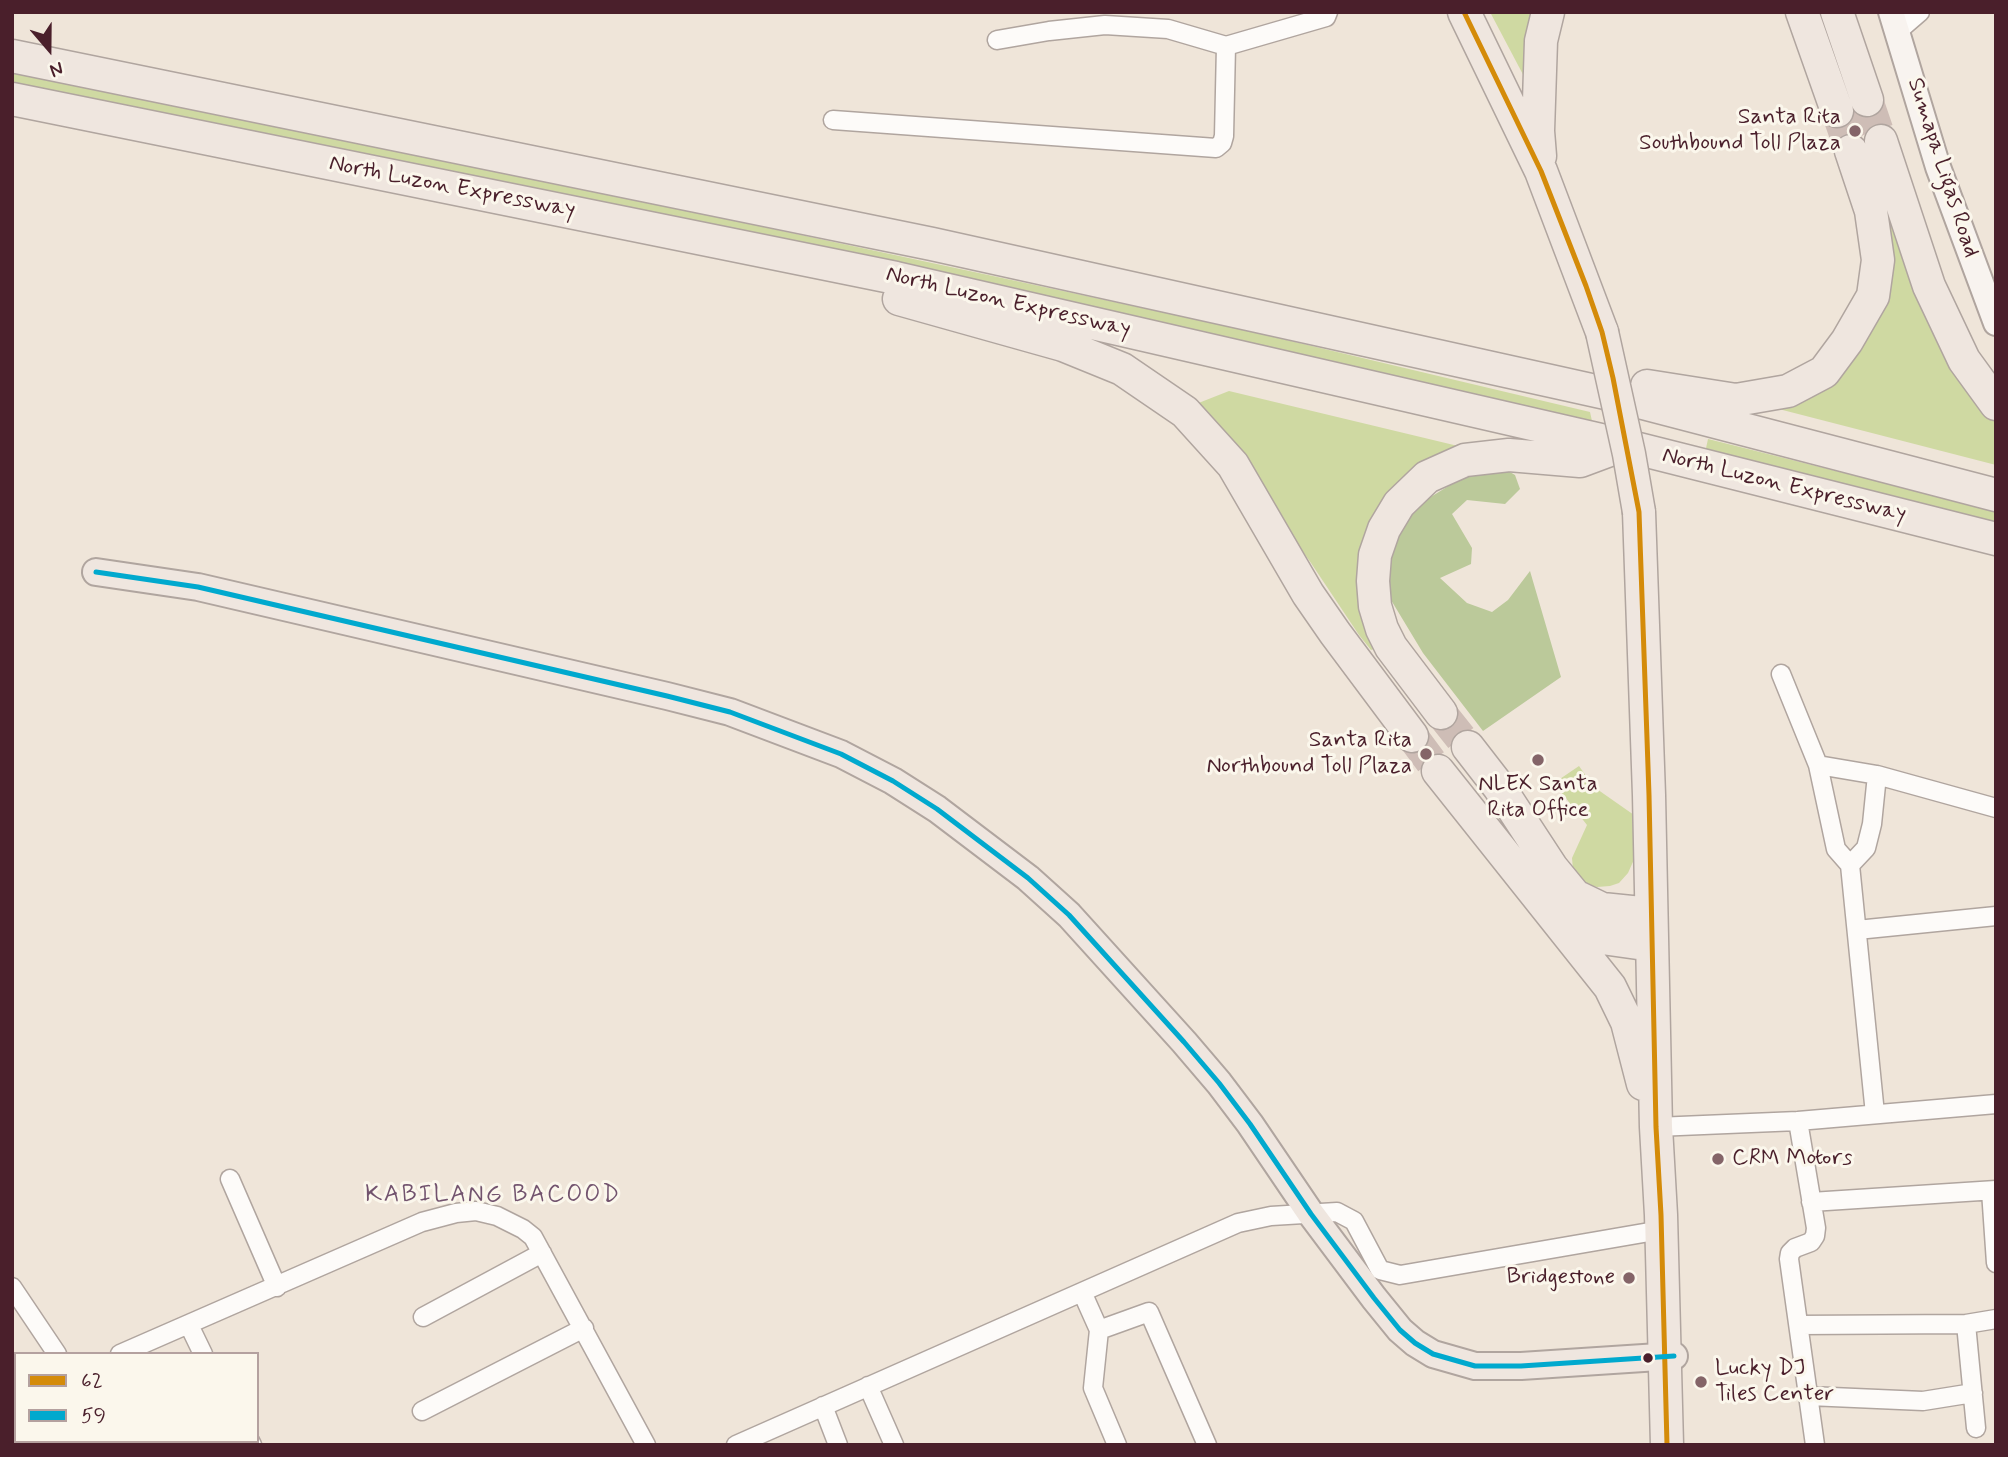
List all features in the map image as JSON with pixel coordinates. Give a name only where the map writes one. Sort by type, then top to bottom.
[{"type":"highway","points":[[1464,12],[1541,171],[1602,332],[1639,512],[1667,1445]]},
{"type":"highway","points":[[1541,171],[1538,131],[1541,41],[1548,12]]},
{"type":"highway","points":[[1802,12],[1837,111]]},
{"type":"highway","points":[[1837,12],[1867,100]]},
{"type":"highway","name":"North Luzon Expressway","points":[[12,56],[904,237],[1605,393],[1996,495]]},
{"type":"highway","name":"North Luzon Expressway","points":[[12,99],[841,266],[1622,445],[1996,539]]},
{"type":"highway","points":[[1881,141],[1934,298],[1964,360],[1996,404]]},
{"type":"highway","points":[[1605,393],[1640,384],[1736,400],[1788,391],[1824,372],[1847,341],[1873,296],[1878,260],[1871,211],[1850,151]]},
{"type":"highway","points":[[841,266],[876,293],[1063,345],[1122,369],[1185,412],[1233,465],[1308,593],[1412,736]]},
{"type":"highway","points":[[1441,713],[1391,647],[1382,629],[1376,606],[1373,581],[1375,555],[1384,529],[1399,504],[1427,477],[1465,460],[1509,454],[1580,461],[1622,445]]},
{"type":"highway","points":[[1468,747],[1575,896],[1602,909],[1651,914]]},
{"type":"highway","points":[[1438,771],[1552,912],[1617,999],[1630,1034],[1638,1072],[1656,1121]]},
{"type":"highway","points":[[1552,912],[1602,938],[1652,945]]},
{"type":"main road","name":"Sumapa Ligas Road","points":[[1894,22],[1938,167],[1996,323]]},
{"type":"main road","points":[[96,572],[198,587],[667,696],[730,712],[841,754],[893,781],[937,809],[1028,878],[1069,915],[1219,1083],[1311,1214],[1386,1314],[1415,1343],[1433,1354],[1475,1366],[1674,1356]]},
{"type":"street","points":[[997,40],[1105,25],[1168,29],[1226,46],[1326,17],[1328,12]]},
{"type":"street","points":[[1894,22],[1920,12]]},
{"type":"street","points":[[833,120],[1216,148],[1222,143],[1224,136],[1226,46]]},
{"type":"street","points":[[1781,674],[1818,765],[1836,849],[1850,865],[1875,1114]]},
{"type":"street","points":[[1818,765],[1877,775],[1996,808]]},
{"type":"street","points":[[1850,865],[1866,848],[1872,824],[1877,775]]},
{"type":"street","points":[[1857,930],[1996,916]]},
{"type":"street","points":[[1656,1121],[1798,1121],[1996,1104]]},
{"type":"street","points":[[1798,1121],[1816,1228],[1811,1241],[1795,1248],[1789,1259],[1815,1445]]},
{"type":"street","points":[[230,1179],[277,1287]]},
{"type":"street","points":[[1811,1202],[1993,1190],[1996,1263]]},
{"type":"street","points":[[125,1352],[422,1222],[476,1211],[497,1216],[533,1237],[646,1445]]},
{"type":"street","points":[[737,1445],[1238,1223],[1271,1216],[1337,1212],[1354,1221],[1380,1270],[1400,1275],[1661,1230]]},
{"type":"street","points":[[423,1317],[542,1253]]},
{"type":"street","points":[[12,1287],[56,1352]]},
{"type":"street","points":[[1082,1292],[1098,1330],[1093,1388],[1117,1445]]},
{"type":"street","points":[[1098,1330],[1149,1312],[1207,1445]]},
{"type":"street","points":[[1799,1325],[1966,1324],[1996,1319]]},
{"type":"street","points":[[1966,1324],[1976,1428]]},
{"type":"street","points":[[189,1325],[201,1352]]},
{"type":"street","points":[[422,1410],[584,1328]]},
{"type":"street","points":[[868,1386],[894,1445]]},
{"type":"street","points":[[1809,1396],[1923,1401],[1973,1393]]},
{"type":"street","points":[[823,1406],[838,1445]]},
{"type":"green space","points":[[1490,12],[1540,12],[1528,84]]},
{"type":"green space","points":[[12,73],[759,226],[1236,328],[1590,412],[1594,430],[12,95]]},
{"type":"green space","points":[[1885,208],[1939,328],[1996,412],[1996,465],[1771,407],[1840,367]]},
{"type":"green space","points":[[1229,391],[1458,446],[1401,486],[1374,649],[1371,650],[1359,635],[1311,563],[1196,404]]},
{"type":"green space","points":[[1708,439],[1996,511],[1996,531],[1705,453]]},
{"type":"green space","points":[[1498,465],[1515,475],[1520,489],[1505,504],[1467,500],[1452,514],[1472,548],[1471,564],[1440,578],[1467,603],[1492,612],[1508,600],[1530,571],[1561,677],[1483,731],[1423,653],[1391,600],[1386,560],[1416,506],[1468,474]]},
{"type":"green space","points":[[1579,766],[1594,787],[1634,815],[1636,855],[1628,873],[1619,883],[1610,886],[1583,884],[1573,870],[1572,858],[1587,825],[1554,783]]},
{"type":"tunnel","points":[[1867,100],[1881,141]]},
{"type":"tunnel","points":[[1837,111],[1851,151]]},
{"type":"tunnel","points":[[1441,713],[1468,747]]},
{"type":"tunnel","points":[[1412,736],[1438,771]]},
{"type":"transit line","name":"62","points":[[1464,12],[1541,171],[1586,286],[1602,332],[1613,378],[1639,512],[1667,1445]]},
{"type":"transit line","name":"59","points":[[96,572],[198,587],[667,696],[730,712],[841,754],[893,781],[937,809],[1028,878],[1069,915],[1219,1083],[1374,1298],[1400,1330],[1415,1343],[1433,1354],[1475,1366],[1521,1366],[1674,1356]]},
{"type":"place","name":"Santa Rita Southbound Toll Plaza","points":[[1855,131]]},
{"type":"place","name":"Santa Rita Northbound Toll Plaza","points":[[1426,754]]},
{"type":"place","name":"NLEX Santa Rita Office","points":[[1538,760]]},
{"type":"place","name":"CRM Motors","points":[[1718,1159]]},
{"type":"place","name":"Bridgestone","points":[[1629,1278]]},
{"type":"place","name":"Lucky DJ Tiles Center","points":[[1701,1382]]},
{"type":"district","name":"KABILANG BACOOD","points":[[493,1196]]}]
